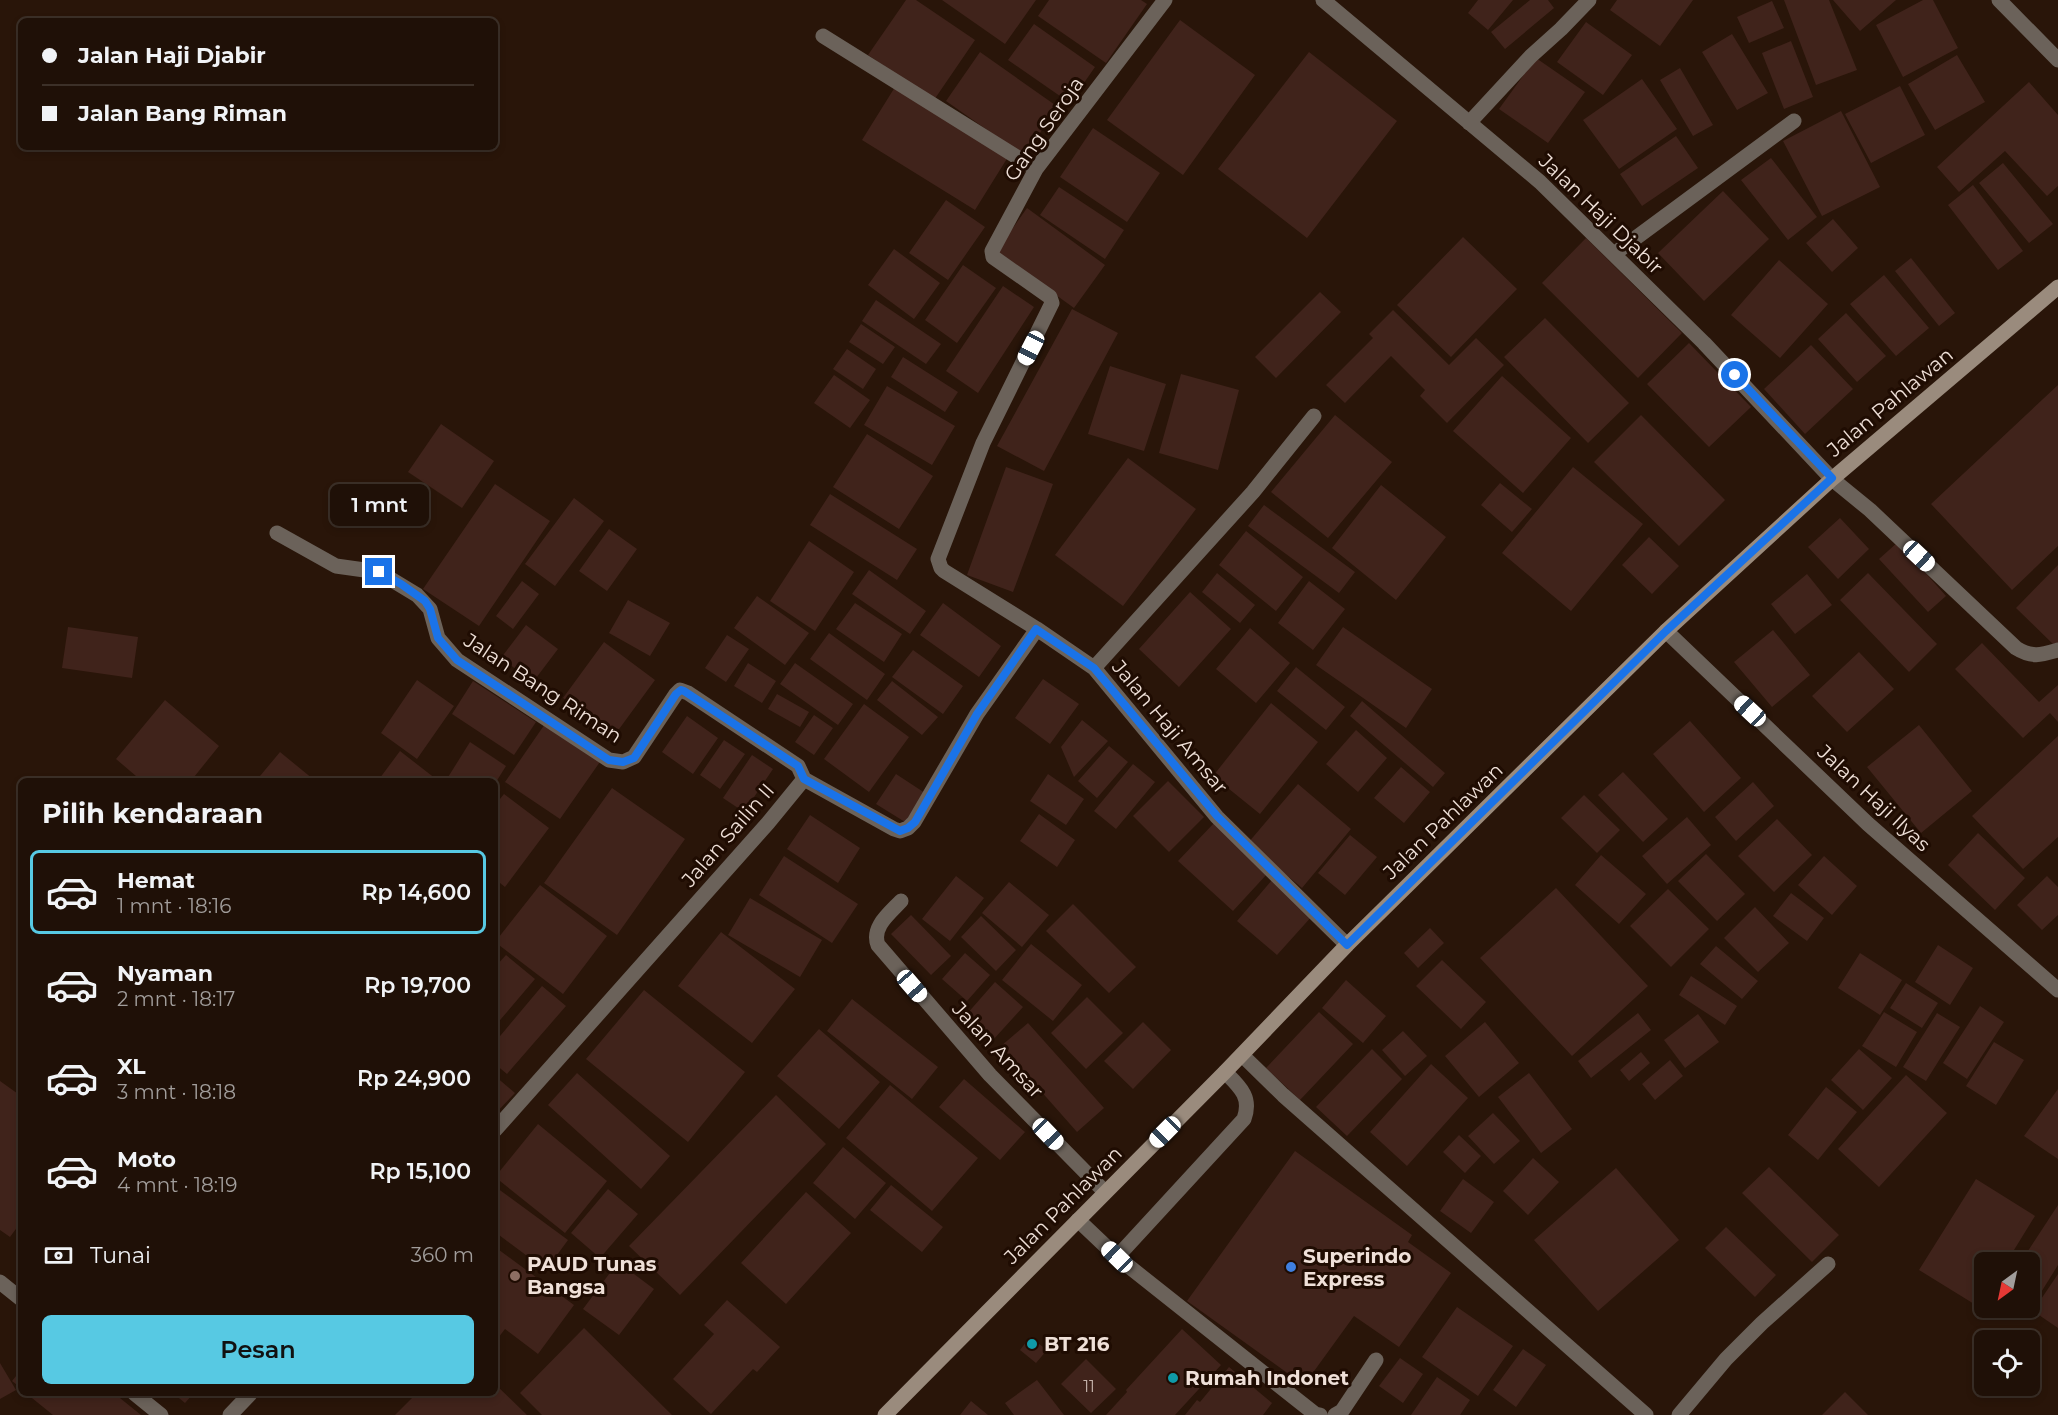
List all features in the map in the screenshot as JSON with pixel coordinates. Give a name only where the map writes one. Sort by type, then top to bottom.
[{"type":"main road","name":"Jalan Pahlawan","points":[[885,1415],[1242,1055],[1347,945],[1666,631],[1832,478],[2058,287]]},
{"type":"street","name":"Jalan Haji Djabir","points":[[1323,0],[1540,183],[1704,343],[1832,478],[1870,510],[2016,648],[2035,656],[2058,650]]},
{"type":"street","points":[[1469,123],[1531,56],[1589,0]]},
{"type":"street","points":[[1999,0],[2058,60]]},
{"type":"street","name":"Gang Seroja","points":[[939,564],[939,556],[983,443],[1052,303],[1050,297],[993,257],[995,243],[1036,169],[1159,2]]},
{"type":"street","points":[[823,36],[1036,169]]},
{"type":"street","points":[[1614,254],[1794,121]]},
{"type":"street","points":[[1094,668],[1253,492],[1314,416]]},
{"type":"street","name":"Jalan Bang Riman","points":[[278,533],[336,566],[379,572],[401,584],[425,601],[430,609],[438,638],[457,660],[609,760],[623,762],[634,758],[676,694],[681,690],[798,766],[804,779]]},
{"type":"street","name":"Jalan Haji Amsar","points":[[939,564],[944,571],[1094,668],[1217,816],[1347,945]]},
{"type":"street","name":"Jalan Sailin II","points":[[498,1127],[768,823],[804,779],[894,829],[900,831],[915,822],[977,714],[1036,629]]},
{"type":"street","name":"Jalan Haji Ilyas","points":[[1666,631],[1868,824],[2058,990]]},
{"type":"street","name":"Jalan Amsar","points":[[901,901],[879,926],[875,936],[878,945],[990,1075],[1105,1192]]},
{"type":"street","points":[[1242,1055],[1283,1095],[1646,1415]]},
{"type":"street","points":[[1117,1257],[1244,1119],[1248,1107],[1246,1098],[1225,1072]]},
{"type":"street","points":[[1077,1220],[1117,1257],[1315,1414],[1320,1415]]},
{"type":"street","points":[[1679,1415],[1726,1359],[1762,1323],[1828,1264]]},
{"type":"street","points":[[0,1282],[18,1297]]},
{"type":"street","points":[[1335,1415],[1342,1411],[1376,1360]]},
{"type":"street","points":[[137,1396],[161,1415]]},
{"type":"street","points":[[230,1415],[248,1396]]},
{"type":"building","points":[[906,0],[916,0],[975,40],[934,100],[868,55]]},
{"type":"building","points":[[942,0],[1036,0],[1005,44]]},
{"type":"building","points":[[1049,0],[1141,0],[1147,4],[1106,63],[1038,16]]},
{"type":"building","points":[[1478,0],[1513,0],[1488,30],[1468,13]]},
{"type":"building","points":[[1530,0],[1548,0],[1554,8],[1505,49],[1491,32]]},
{"type":"building","points":[[1617,0],[1693,0],[1660,46],[1610,10]]},
{"type":"building","points":[[1784,0],[1829,0],[1857,70],[1816,85]]},
{"type":"building","points":[[1833,0],[1896,0],[1860,31]]},
{"type":"building","points":[[1923,0],[1933,0],[1958,48],[1903,77],[1876,25]]},
{"type":"building","points":[[1772,1],[1784,28],[1749,43],[1737,17]]},
{"type":"building","points":[[1180,20],[1255,75],[1183,175],[1107,120]]},
{"type":"building","points":[[1586,22],[1632,55],[1603,95],[1557,62]]},
{"type":"building","points":[[1034,24],[1095,67],[1070,103],[1008,60]]},
{"type":"building","points":[[1732,34],[1768,93],[1737,110],[1702,52]]},
{"type":"building","points":[[1791,41],[1813,97],[1784,109],[1762,53]]},
{"type":"building","points":[[980,52],[1058,107],[1024,156],[946,101]]},
{"type":"building","points":[[1309,52],[1397,121],[1307,238],[1218,169]]},
{"type":"building","points":[[1957,55],[1985,102],[1935,130],[1908,84]]},
{"type":"building","points":[[1536,58],[1585,92],[1548,143],[1499,109]]},
{"type":"building","points":[[1680,68],[1713,125],[1693,136],[1660,80]]},
{"type":"building","points":[[1642,79],[1677,129],[1619,169],[1583,120]]},
{"type":"building","points":[[2029,82],[2058,115],[2058,186],[2047,196],[2005,151],[1959,192],[1937,167]]},
{"type":"building","points":[[1900,86],[1925,135],[1871,163],[1845,114]]},
{"type":"building","points":[[895,87],[1008,157],[975,210],[862,140]]},
{"type":"building","points":[[1841,111],[1880,187],[1822,216],[1783,141]]},
{"type":"building","points":[[1093,128],[1160,173],[1127,222],[1060,177]]},
{"type":"building","points":[[1676,136],[1698,168],[1642,206],[1620,174]]},
{"type":"building","points":[[1771,158],[1817,217],[1788,240],[1741,180]]},
{"type":"building","points":[[2003,163],[2053,224],[2029,243],[1979,183]]},
{"type":"building","points":[[1973,185],[2023,251],[1998,270],[1948,205]]},
{"type":"building","points":[[1059,187],[1124,230],[1105,259],[1040,215]]},
{"type":"building","points":[[1723,191],[1769,239],[1704,301],[1658,253]]},
{"type":"building","points":[[946,200],[985,227],[948,280],[909,253]]},
{"type":"building","points":[[1027,208],[1105,265],[1074,308],[996,252]]},
{"type":"building","points":[[1833,219],[1858,248],[1832,272],[1806,243]]},
{"type":"building","points":[[1463,237],[1517,289],[1451,357],[1397,305]]},
{"type":"building","points":[[1586,238],[1682,333],[1638,378],[1542,283]]},
{"type":"building","points":[[894,249],[940,283],[914,319],[868,285]]},
{"type":"building","points":[[1911,258],[1955,313],[1939,326],[1895,271]]},
{"type":"building","points":[[1779,260],[1828,304],[1780,358],[1731,315]]},
{"type":"building","points":[[963,265],[996,288],[957,343],[925,320]]},
{"type":"building","points":[[1884,275],[1929,328],[1896,356],[1850,304]]},
{"type":"building","points":[[1003,286],[1034,307],[978,393],[946,371]]},
{"type":"building","points":[[1320,292],[1341,312],[1276,378],[1255,357]]},
{"type":"building","points":[[876,300],[941,344],[926,364],[862,321]]},
{"type":"building","points":[[1072,309],[1118,333],[1044,471],[997,446]]},
{"type":"building","points":[[1393,310],[1449,365],[1476,338],[1504,365],[1447,423],[1420,396],[1425,390],[1391,356],[1345,403],[1326,385],[1373,338],[1369,334]]},
{"type":"building","points":[[1846,313],[1886,356],[1857,382],[1818,339]]},
{"type":"building","points":[[1545,318],[1629,403],[1588,443],[1504,357]]},
{"type":"building","points":[[861,324],[895,347],[883,364],[849,342]]},
{"type":"building","points":[[1689,343],[1751,407],[1709,447],[1647,384]]},
{"type":"building","points":[[1811,345],[1853,389],[1805,434],[1764,389]]},
{"type":"building","points":[[847,349],[876,369],[863,389],[833,369]]},
{"type":"building","points":[[903,357],[958,392],[945,412],[891,377]]},
{"type":"building","points":[[1110,366],[1166,384],[1144,451],[1088,434]]},
{"type":"building","points":[[1181,374],[1239,390],[1218,470],[1159,453]]},
{"type":"building","points":[[834,375],[870,400],[850,428],[814,403]]},
{"type":"building","points":[[1502,376],[1571,438],[1523,493],[1453,431]]},
{"type":"building","points":[[2058,385],[2058,546],[2012,590],[1931,504]]},
{"type":"building","points":[[887,386],[955,426],[932,465],[864,425]]},
{"type":"building","points":[[1335,415],[1392,462],[1328,538],[1271,492]]},
{"type":"building","points":[[1641,415],[1725,500],[1679,546],[1594,462]]},
{"type":"building","points":[[441,424],[494,461],[462,508],[408,472]]},
{"type":"building","points":[[867,434],[933,476],[899,529],[833,487]]},
{"type":"building","points":[[1128,458],[1196,509],[1123,606],[1055,555]]},
{"type":"building","points":[[1006,467],[1053,484],[1013,592],[967,575]]},
{"type":"building","points":[[1573,467],[1643,524],[1571,611],[1502,553]]},
{"type":"building","points":[[1500,483],[1532,509],[1512,532],[1481,505]]},
{"type":"building","points":[[495,484],[550,521],[479,626],[423,589]]},
{"type":"building","points":[[1381,485],[1446,537],[1396,600],[1332,548]]},
{"type":"building","points":[[830,494],[917,549],[897,580],[810,525]]},
{"type":"building","points":[[574,498],[604,521],[555,586],[525,564]]},
{"type":"building","points":[[1264,505],[1355,572],[1339,593],[1248,526]]},
{"type":"building","points":[[1840,518],[1869,549],[1838,579],[1808,547]]},
{"type":"building","points":[[609,529],[637,549],[607,591],[579,571]]},
{"type":"building","points":[[1246,531],[1303,577],[1276,611],[1219,565]]},
{"type":"building","points":[[1649,537],[1679,566],[1652,594],[1622,565]]},
{"type":"building","points":[[809,541],[854,572],[815,631],[770,601]]},
{"type":"building","points":[[1898,542],[1946,596],[1928,612],[1879,559]]},
{"type":"building","points":[[2058,565],[2058,644],[2056,647],[2016,608]]},
{"type":"building","points":[[869,570],[926,611],[910,634],[852,594]]},
{"type":"building","points":[[1217,573],[1255,605],[1240,623],[1202,592]]},
{"type":"building","points":[[1868,573],[1937,644],[1909,672],[1840,600]]},
{"type":"building","points":[[1807,574],[1832,605],[1795,634],[1771,604]]},
{"type":"building","points":[[522,581],[539,594],[513,629],[496,616]]},
{"type":"building","points":[[1309,581],[1345,609],[1313,650],[1278,623]]},
{"type":"building","points":[[1190,592],[1231,629],[1179,687],[1139,649]]},
{"type":"building","points":[[757,596],[809,633],[785,665],[734,628]]},
{"type":"building","points":[[628,600],[670,623],[650,656],[609,633]]},
{"type":"building","points":[[855,603],[902,634],[884,662],[836,629]]},
{"type":"building","points":[[943,603],[1001,646],[979,677],[920,635]]},
{"type":"building","points":[[526,625],[558,649],[533,682],[501,658]]},
{"type":"building","points":[[68,627],[138,637],[132,678],[62,668]]},
{"type":"building","points":[[1343,627],[1432,689],[1406,728],[1316,665]]},
{"type":"building","points":[[1250,628],[1290,663],[1256,703],[1216,669]]},
{"type":"building","points":[[1773,630],[1810,675],[1772,707],[1734,662]]},
{"type":"building","points":[[829,633],[885,674],[867,700],[810,659]]},
{"type":"building","points":[[727,635],[749,649],[726,682],[705,668]]},
{"type":"building","points":[[604,642],[655,680],[614,736],[563,698]]},
{"type":"building","points":[[1982,643],[2039,702],[2058,685],[2058,722],[2050,713],[2023,738],[1955,669]]},
{"type":"building","points":[[913,650],[963,686],[943,714],[892,677]]},
{"type":"building","points":[[1859,652],[1894,689],[1847,732],[1812,696]]},
{"type":"building","points":[[748,663],[776,681],[762,703],[734,686]]},
{"type":"building","points":[[795,663],[853,704],[838,725],[780,684]]},
{"type":"building","points":[[1296,667],[1345,707],[1326,730],[1277,691]]},
{"type":"building","points":[[1043,679],[1079,704],[1050,744],[1015,718]]},
{"type":"building","points":[[417,680],[454,706],[417,759],[381,733]]},
{"type":"building","points":[[473,681],[536,722],[514,755],[452,714]]},
{"type":"building","points":[[892,681],[938,717],[922,735],[877,700]]},
{"type":"building","points":[[777,694],[809,712],[800,727],[768,709]]},
{"type":"building","points":[[165,700],[219,746],[193,778],[138,778],[116,759]]},
{"type":"building","points":[[1362,701],[1445,773],[1433,787],[1350,716]]},
{"type":"building","points":[[1271,703],[1318,742],[1260,814],[1213,776]]},
{"type":"building","points":[[864,704],[909,737],[869,792],[824,759]]},
{"type":"building","points":[[814,715],[833,728],[814,755],[795,742]]},
{"type":"building","points":[[687,716],[718,738],[693,774],[662,752]]},
{"type":"building","points":[[1082,720],[1108,741],[1074,777],[1061,747]]},
{"type":"building","points":[[547,721],[602,759],[560,819],[505,782]]},
{"type":"building","points":[[1690,721],[1741,778],[1704,812],[1653,754]]},
{"type":"building","points":[[1919,725],[1972,791],[1921,833],[1867,767]]},
{"type":"building","points":[[1356,730],[1387,758],[1358,792],[1326,764]]},
{"type":"building","points":[[2058,736],[2058,837],[2023,869],[1972,816]]},
{"type":"building","points":[[724,740],[745,754],[720,789],[700,775]]},
{"type":"building","points":[[470,742],[506,766],[498,779],[448,778]]},
{"type":"building","points":[[1109,746],[1128,762],[1097,798],[1078,781]]},
{"type":"building","points":[[400,751],[435,778],[380,778]]},
{"type":"building","points":[[280,752],[312,778],[258,778]]},
{"type":"building","points":[[752,755],[773,769],[744,812],[723,798]]},
{"type":"building","points":[[1133,764],[1155,782],[1116,829],[1094,811]]},
{"type":"building","points":[[1401,767],[1430,792],[1404,823],[1374,798]]},
{"type":"building","points":[[1623,772],[1668,819],[1643,842],[1598,795]]},
{"type":"building","points":[[896,774],[925,793],[905,822],[876,804]]},
{"type":"building","points":[[1048,774],[1084,799],[1066,825],[1030,801]]},
{"type":"building","points":[[1168,781],[1204,817],[1169,852],[1133,816]]},
{"type":"building","points":[[1753,782],[1774,806],[1736,841],[1715,817]]},
{"type":"building","points":[[1298,784],[1351,829],[1302,888],[1248,843]]},
{"type":"building","points":[[612,788],[685,839],[617,935],[544,883]]},
{"type":"building","points":[[504,794],[549,828],[505,887],[498,881],[498,801]]},
{"type":"building","points":[[1584,795],[1620,830],[1597,853],[1561,818]]},
{"type":"building","points":[[1039,814],[1075,840],[1057,867],[1020,841]]},
{"type":"building","points":[[810,815],[860,848],[838,883],[787,849]]},
{"type":"building","points":[[1687,817],[1711,845],[1667,884],[1642,856]]},
{"type":"building","points":[[1777,819],[1812,855],[1774,892],[1738,856]]},
{"type":"building","points":[[1214,823],[1268,873],[1233,911],[1178,861]]},
{"type":"building","points":[[1978,833],[2025,878],[1995,910],[1948,865]]},
{"type":"building","points":[[1350,835],[1377,857],[1345,895],[1318,873]]},
{"type":"building","points":[[1706,854],[1745,894],[1717,921],[1678,881]]},
{"type":"building","points":[[1601,855],[1646,894],[1619,924],[1575,885]]},
{"type":"building","points":[[784,856],[858,904],[832,943],[759,895]]},
{"type":"building","points":[[1824,856],[1857,886],[1832,915],[1798,885]]},
{"type":"building","points":[[956,876],[984,898],[950,941],[922,919]]},
{"type":"building","points":[[2047,876],[2058,887],[2058,915],[2042,930],[2017,905]]},
{"type":"building","points":[[1272,880],[1313,915],[1277,955],[1237,921]]},
{"type":"building","points":[[1009,882],[1049,915],[1022,947],[982,913]]},
{"type":"building","points":[[540,885],[607,936],[563,994],[498,944],[498,938]]},
{"type":"building","points":[[1556,888],[1648,986],[1572,1056],[1480,958]]},
{"type":"building","points":[[1668,889],[1709,929],[1671,967],[1630,926]]},
{"type":"building","points":[[1791,893],[1824,918],[1807,941],[1773,916]]},
{"type":"building","points":[[750,898],[822,940],[800,977],[728,935]]},
{"type":"building","points":[[1073,904],[1136,967],[1109,993],[1046,931]]},
{"type":"building","points":[[1755,907],[1789,943],[1758,972],[1724,938]]},
{"type":"building","points":[[911,915],[951,956],[931,975],[891,934]]},
{"type":"building","points":[[981,916],[1016,950],[996,971],[961,937]]},
{"type":"building","points":[[1430,928],[1444,943],[1418,968],[1404,953]]},
{"type":"building","points":[[721,932],[795,989],[752,1043],[678,986]]},
{"type":"building","points":[[1031,944],[1082,985],[1053,1021],[1002,980]]},
{"type":"building","points":[[1938,945],[1973,968],[1950,1005],[1915,982]]},
{"type":"building","points":[[1716,946],[1758,981],[1742,999],[1700,964]]},
{"type":"building","points":[[965,953],[990,975],[967,1001],[942,979]]},
{"type":"building","points":[[1860,953],[1902,980],[1880,1015],[1838,988]]},
{"type":"building","points":[[506,955],[535,979],[498,1022],[498,964]]},
{"type":"building","points":[[1442,960],[1486,1002],[1461,1029],[1416,986]]},
{"type":"building","points":[[1691,976],[1737,1006],[1725,1025],[1679,995]]},
{"type":"building","points":[[1346,980],[1386,1016],[1363,1043],[1322,1008]]},
{"type":"building","points":[[995,982],[1023,1007],[993,1040],[966,1015]]},
{"type":"building","points":[[1906,983],[1938,1003],[1922,1028],[1890,1008]]},
{"type":"building","points":[[542,986],[566,1006],[507,1074],[498,1066],[498,1038]]},
{"type":"building","points":[[644,990],[745,1072],[688,1142],[586,1059]]},
{"type":"building","points":[[1087,997],[1123,1033],[1086,1069],[1051,1033]]},
{"type":"building","points":[[852,999],[938,1067],[912,1099],[827,1031]]},
{"type":"building","points":[[1980,1006],[2004,1022],[1967,1079],[1943,1063]]},
{"type":"building","points":[[1319,1012],[1353,1044],[1300,1100],[1266,1068]]},
{"type":"building","points":[[1884,1012],[1917,1032],[1896,1067],[1862,1046]]},
{"type":"building","points":[[1638,1013],[1651,1030],[1591,1078],[1578,1061]]},
{"type":"building","points":[[1937,1013],[1960,1027],[1926,1081],[1903,1067]]},
{"type":"building","points":[[1698,1014],[1719,1042],[1685,1068],[1664,1040]]},
{"type":"building","points":[[1143,1022],[1171,1050],[1133,1089],[1104,1061]]},
{"type":"building","points":[[1485,1022],[1519,1063],[1479,1097],[1445,1056]]},
{"type":"building","points":[[1028,1023],[1104,1108],[1077,1132],[1001,1046]]},
{"type":"building","points":[[819,1029],[880,1082],[839,1129],[777,1076]]},
{"type":"building","points":[[1403,1031],[1427,1056],[1405,1076],[1382,1050]]},
{"type":"building","points":[[1994,1042],[2024,1060],[1996,1105],[1966,1086]]},
{"type":"building","points":[[1372,1049],[1402,1079],[1347,1136],[1316,1107]]},
{"type":"building","points":[[1859,1049],[1892,1078],[1863,1110],[1831,1080]]},
{"type":"building","points":[[1641,1052],[1650,1063],[1629,1081],[1620,1070]]},
{"type":"building","points":[[1670,1060],[1683,1076],[1655,1100],[1642,1084]]},
{"type":"building","points":[[1431,1064],[1468,1098],[1407,1166],[1370,1132]]},
{"type":"building","points":[[577,1073],[670,1156],[641,1189],[548,1105]]},
{"type":"building","points":[[1529,1073],[1572,1129],[1541,1153],[1498,1097]]},
{"type":"building","points":[[1906,1075],[1947,1113],[1879,1187],[1838,1149]]},
{"type":"building","points":[[498,1079],[515,1093],[498,1111]]},
{"type":"building","points":[[964,1079],[1025,1132],[1000,1160],[939,1107]]},
{"type":"building","points":[[0,1081],[18,1094],[18,1226],[10,1237],[0,1230]]},
{"type":"building","points":[[890,1085],[978,1158],[932,1211],[846,1138]]},
{"type":"building","points":[[1826,1087],[1857,1112],[1818,1160],[1788,1135]]},
{"type":"building","points":[[2058,1089],[2058,1159],[2024,1136]]},
{"type":"building","points":[[776,1095],[826,1144],[680,1295],[629,1246]]},
{"type":"building","points":[[1493,1113],[1520,1141],[1494,1164],[1468,1136]]},
{"type":"building","points":[[538,1124],[607,1181],[565,1233],[498,1179],[498,1173]]},
{"type":"building","points":[[1459,1135],[1481,1156],[1465,1173],[1443,1152]]},
{"type":"building","points":[[843,1147],[886,1183],[855,1219],[813,1183]]},
{"type":"building","points":[[1295,1151],[1412,1235],[1408,1242],[1451,1273],[1399,1347],[1354,1316],[1304,1385],[1187,1301]]},
{"type":"building","points":[[1533,1158],[1559,1182],[1528,1215],[1503,1191]]},
{"type":"building","points":[[1769,1167],[1839,1235],[1812,1262],[1742,1193]]},
{"type":"building","points":[[1616,1168],[1679,1240],[1598,1311],[1534,1240]]},
{"type":"building","points":[[1463,1179],[1494,1202],[1471,1233],[1440,1211]]},
{"type":"building","points":[[1976,1179],[2035,1216],[2013,1252],[1974,1252],[1974,1304],[1919,1270]]},
{"type":"building","points":[[891,1185],[943,1227],[922,1252],[870,1210]]},
{"type":"building","points":[[498,1189],[568,1240],[546,1270],[498,1234]]},
{"type":"building","points":[[608,1189],[638,1214],[600,1258],[571,1233]]},
{"type":"building","points":[[806,1192],[851,1233],[786,1304],[741,1263]]},
{"type":"building","points":[[2058,1205],[2058,1265],[2040,1294],[2040,1252],[2027,1252]]},
{"type":"building","points":[[1726,1227],[1776,1275],[1755,1297],[1705,1248]]},
{"type":"building","name":"PAUD Tunas Bangsa","points":[[498,1249],[574,1305],[538,1354],[505,1329],[498,1338]]},
{"type":"building","points":[[618,1262],[654,1289],[619,1335],[583,1309]]},
{"type":"building","points":[[2058,1274],[2058,1328],[2040,1316],[2040,1301]]},
{"type":"building","points":[[727,1300],[780,1347],[757,1372],[753,1369],[711,1414],[673,1379],[714,1334],[704,1325]]},
{"type":"building","points":[[1457,1307],[1513,1346],[1478,1396],[1422,1357]]},
{"type":"building","points":[[584,1328],[672,1415],[542,1415],[520,1393]]},
{"type":"building","name":"Rumah Indonet","points":[[1182,1329],[1221,1365],[1175,1415],[1106,1415],[1127,1392],[1126,1390]]},
{"type":"building","name":"BT 216","points":[[1030,1337],[1047,1350],[1036,1363],[1020,1350]]},
{"type":"building","points":[[1523,1349],[1546,1365],[1516,1407],[1493,1390]]},
{"type":"building","points":[[1400,1358],[1423,1374],[1403,1403],[1379,1386]]},
{"type":"building","points":[[1086,1359],[1116,1389],[1091,1413],[1061,1384]]},
{"type":"building","points":[[0,1363],[16,1390],[0,1399]]},
{"type":"building","name":"Rumah Indonet","points":[[1229,1367],[1272,1403],[1263,1415],[1185,1415],[1197,1400],[1200,1402]]},
{"type":"building","points":[[18,1374],[18,1386],[12,1381]]},
{"type":"building","points":[[1437,1377],[1470,1400],[1460,1415],[1411,1415]]},
{"type":"building","points":[[1037,1380],[1064,1415],[1014,1415],[1005,1403]]},
{"type":"building","points":[[498,1387],[527,1415],[395,1415],[414,1396],[498,1396]]},
{"type":"building","points":[[1845,1392],[1868,1415],[1822,1415]]},
{"type":"building","points":[[29,1396],[117,1396],[141,1415],[53,1415]]},
{"type":"building","points":[[176,1396],[191,1396],[185,1403]]},
{"type":"building","points":[[971,1401],[988,1415],[960,1415]]},
{"type":"place","name":"Superindo Express","points":[[1291,1267]]},
{"type":"place","name":"PAUD Tunas Bangsa","points":[[515,1276]]},
{"type":"place","name":"BT 216","points":[[1032,1344]]},
{"type":"place","name":"Rumah Indonet","points":[[1173,1378]]},
{"type":"route","points":[[379,572],[425,601],[430,609],[438,638],[457,660],[609,760],[623,762],[634,758],[676,694],[681,690],[798,766],[804,779],[900,831],[915,822],[977,714],[1036,629],[1094,668],[1217,816],[1347,945],[1666,631],[1832,478],[1735,375]]}]
